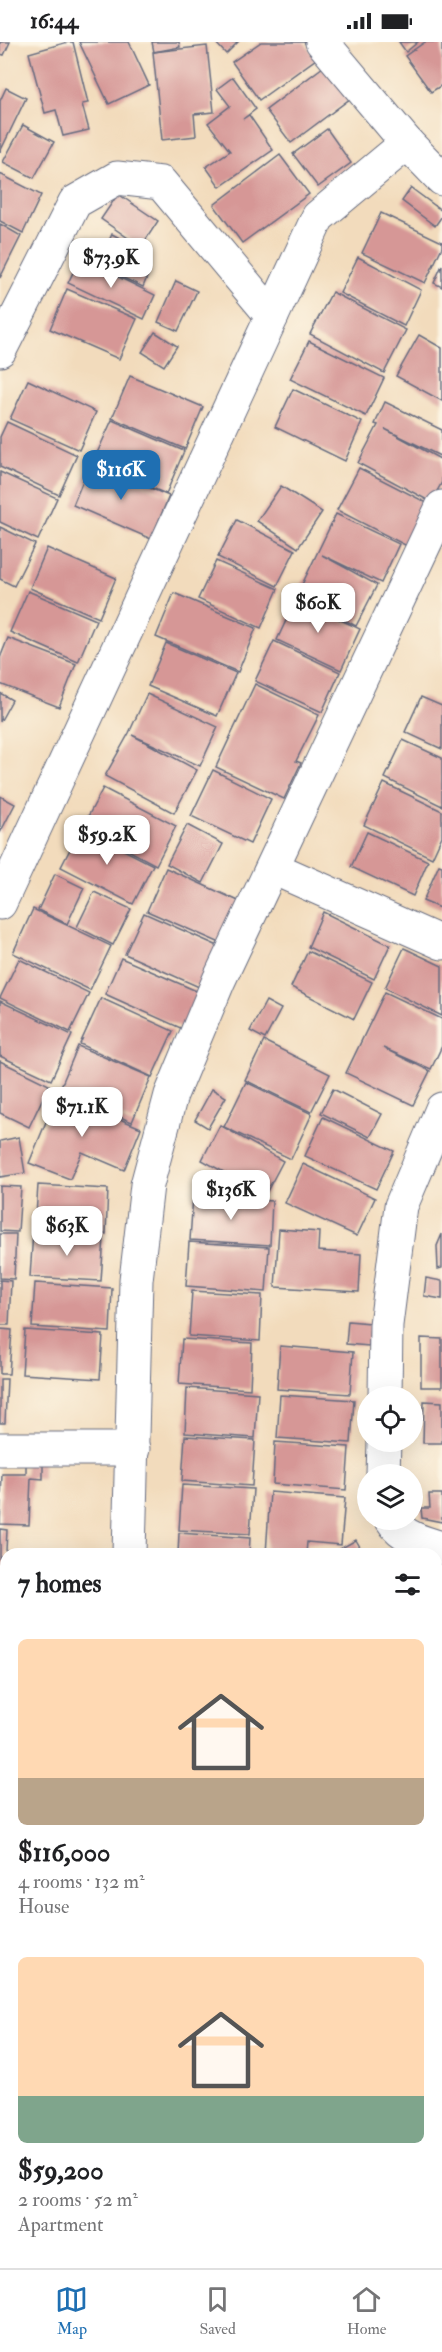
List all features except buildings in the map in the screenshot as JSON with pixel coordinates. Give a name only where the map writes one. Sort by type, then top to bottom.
[{"type":"street","points":[[322,42],[407,143],[442,179]]},
{"type":"street","points":[[0,903],[318,217],[407,143]]},
{"type":"street","points":[[0,350],[75,202],[117,178],[161,183],[272,316]]},
{"type":"street","points":[[129,1548],[136,1280],[147,1185],[171,1095],[219,980],[442,507]]},
{"type":"street","points":[[273,868],[442,943]]},
{"type":"street","points":[[385,1386],[386,1325],[401,1206],[442,1109]]},
{"type":"street","points":[[0,1449],[133,1449]]},
{"type":"street","points":[[401,1530],[420,1542],[442,1548]]}]
